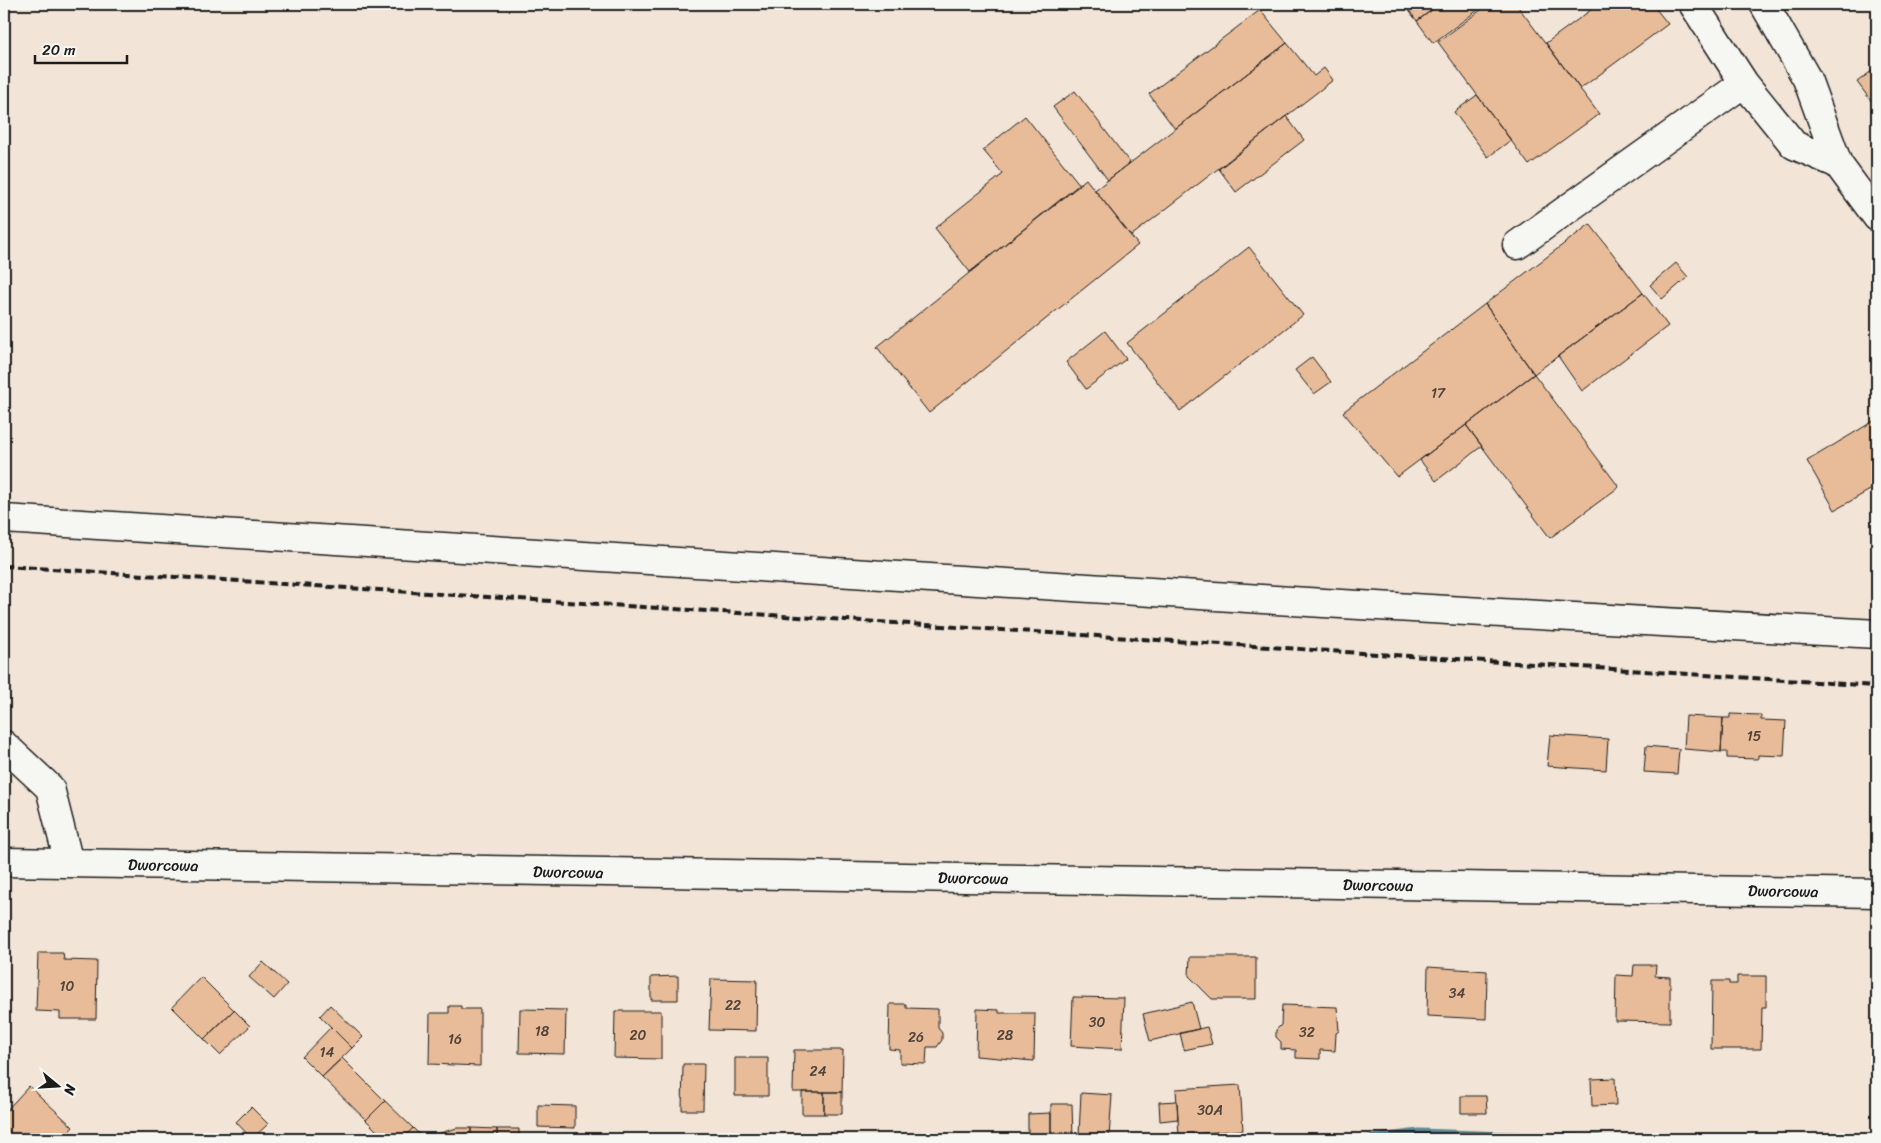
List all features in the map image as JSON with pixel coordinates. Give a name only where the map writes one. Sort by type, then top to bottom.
[{"type":"street","points":[[1692,4],[1744,83],[1794,146],[1838,164]]},
{"type":"street","points":[[1764,4],[1807,79],[1838,164],[1877,217]]},
{"type":"street","points":[[1517,245],[1744,83]]},
{"type":"street","points":[[4,519],[1284,601],[1877,634]]},
{"type":"street","points":[[4,744],[50,788],[69,863]]},
{"type":"street","name":"Dworcowa","points":[[4,862],[1877,893]]},
{"type":"building","points":[[1404,4],[1440,4],[1417,21]]},
{"type":"building","points":[[1440,4],[1486,4],[1433,43],[1417,21]]},
{"type":"building","points":[[1489,4],[1516,4],[1599,114],[1529,165],[1438,42]]},
{"type":"building","points":[[1599,4],[1652,4],[1668,24],[1580,89],[1546,43]]},
{"type":"building","points":[[1260,10],[1287,43],[1175,129],[1149,94]]},
{"type":"building","points":[[1287,43],[1314,76],[1324,68],[1333,80],[1131,236],[1095,190]]},
{"type":"building","points":[[1877,67],[1877,109],[1857,82]]},
{"type":"building","points":[[1075,91],[1130,163],[1108,180],[1053,107]]},
{"type":"building","points":[[1477,95],[1511,140],[1488,157],[1454,112]]},
{"type":"building","points":[[1025,116],[1080,185],[970,272],[935,228],[1003,174],[983,150]]},
{"type":"building","points":[[1286,116],[1304,140],[1236,192],[1219,169]]},
{"type":"building","points":[[1086,179],[1138,245],[929,413],[877,347]]},
{"type":"building","points":[[1590,224],[1643,293],[1534,374],[1485,304]]},
{"type":"building","points":[[1249,247],[1303,315],[1180,411],[1127,343]]},
{"type":"building","points":[[1676,263],[1688,277],[1662,299],[1650,285]]},
{"type":"building","points":[[1643,293],[1668,326],[1582,391],[1558,356]]},
{"type":"building","points":[[1485,304],[1534,374],[1397,477],[1343,412]]},
{"type":"building","points":[[1105,331],[1126,359],[1086,389],[1066,362]]},
{"type":"building","points":[[1312,357],[1331,382],[1314,394],[1295,370]]},
{"type":"building","points":[[1534,374],[1619,487],[1550,538],[1466,425]]},
{"type":"building","points":[[1877,419],[1877,486],[1835,510],[1807,461]]},
{"type":"building","points":[[1466,425],[1482,446],[1436,481],[1420,460]]},
{"type":"building","points":[[1730,714],[1761,715],[1761,720],[1786,721],[1784,756],[1758,755],[1758,759],[1727,758],[1727,752],[1721,752],[1723,718],[1730,718]]},
{"type":"building","points":[[1686,716],[1723,718],[1721,752],[1684,749]]},
{"type":"building","points":[[1550,735],[1608,739],[1606,770],[1547,766]]},
{"type":"building","points":[[1646,746],[1679,749],[1677,774],[1644,772]]},
{"type":"building","points":[[38,953],[63,953],[64,960],[97,961],[96,1019],[60,1019],[60,1012],[36,1011]]},
{"type":"building","points":[[1190,957],[1256,957],[1256,999],[1212,999],[1189,976]]},
{"type":"building","points":[[263,962],[287,984],[274,999],[249,977]]},
{"type":"building","points":[[1634,965],[1656,965],[1655,976],[1670,977],[1670,1022],[1615,1021],[1616,975],[1633,976]]},
{"type":"building","points":[[1428,967],[1487,971],[1486,1019],[1427,1016]]},
{"type":"building","points":[[678,976],[678,1000],[651,1000],[651,977]]},
{"type":"building","points":[[1737,976],[1766,976],[1766,1007],[1762,1007],[1761,1049],[1711,1049],[1712,981],[1729,981],[1729,984],[1737,984]]},
{"type":"building","points":[[201,977],[234,1010],[204,1039],[172,1007]]},
{"type":"building","points":[[711,979],[757,980],[756,1031],[709,1030]]},
{"type":"building","points":[[1073,997],[1124,998],[1122,1049],[1071,1046]]},
{"type":"building","points":[[1192,1002],[1199,1029],[1150,1041],[1143,1014]]},
{"type":"building","points":[[890,1004],[906,1004],[906,1008],[938,1009],[938,1028],[942,1033],[942,1040],[937,1047],[927,1047],[926,1064],[900,1063],[900,1050],[889,1049]]},
{"type":"building","points":[[330,1005],[363,1037],[352,1048],[320,1016]]},
{"type":"building","points":[[1282,1005],[1337,1007],[1339,1031],[1336,1033],[1335,1051],[1320,1050],[1320,1059],[1296,1058],[1296,1050],[1281,1049],[1281,1042],[1276,1037],[1276,1030],[1281,1025]]},
{"type":"building","points":[[449,1006],[461,1006],[461,1009],[480,1009],[480,1066],[429,1064],[430,1013],[449,1013]]},
{"type":"building","points":[[520,1009],[566,1010],[565,1054],[519,1053]]},
{"type":"building","points":[[977,1009],[999,1010],[999,1013],[1035,1013],[1034,1061],[976,1056]]},
{"type":"building","points":[[234,1010],[250,1026],[220,1055],[204,1039]]},
{"type":"building","points":[[615,1011],[661,1011],[661,1059],[614,1058]]},
{"type":"building","points":[[331,1027],[352,1048],[322,1077],[302,1057]]},
{"type":"building","points":[[1207,1027],[1212,1044],[1184,1050],[1180,1033]]},
{"type":"building","points":[[794,1050],[843,1050],[842,1092],[793,1092]]},
{"type":"building","points":[[342,1058],[385,1101],[366,1120],[322,1077]]},
{"type":"building","points":[[735,1058],[768,1058],[768,1096],[735,1096]]},
{"type":"building","points":[[683,1064],[704,1064],[703,1110],[682,1110]]},
{"type":"building","points":[[1615,1078],[1616,1105],[1592,1106],[1591,1079]]},
{"type":"building","points":[[1240,1085],[1243,1130],[1179,1135],[1176,1089]]},
{"type":"building","points":[[29,1086],[73,1127],[62,1139],[12,1139],[4,1132],[4,1113]]},
{"type":"building","points":[[802,1092],[824,1092],[824,1114],[802,1114]]},
{"type":"building","points":[[824,1092],[842,1092],[842,1114],[824,1114]]},
{"type":"building","points":[[1081,1093],[1112,1095],[1109,1137],[1079,1135]]},
{"type":"building","points":[[1461,1096],[1486,1096],[1487,1113],[1461,1113]]},
{"type":"building","points":[[385,1101],[413,1128],[402,1139],[385,1139],[366,1120]]},
{"type":"building","points":[[1177,1101],[1178,1119],[1160,1121],[1159,1102]]},
{"type":"building","points":[[1051,1104],[1072,1104],[1073,1139],[1051,1139]]},
{"type":"building","points":[[538,1105],[575,1106],[575,1128],[538,1127]]},
{"type":"building","points":[[251,1107],[268,1124],[252,1139],[236,1122]]},
{"type":"building","points":[[1051,1113],[1051,1139],[1028,1139],[1028,1114]]},
{"type":"building","points":[[413,1128],[424,1139],[402,1139]]},
{"type":"building","points":[[457,1128],[471,1128],[471,1139],[423,1138]]},
{"type":"building","points":[[471,1128],[497,1129],[497,1139],[471,1139]]},
{"type":"building","points":[[497,1129],[519,1129],[519,1139],[497,1139]]},
{"type":"building","points":[[821,1138],[865,1139],[821,1139]]},
{"type":"waterway","points":[[1371,1139],[1419,1133],[1599,1139]]},
{"type":"railway","points":[[4,566],[1877,686]]}]
